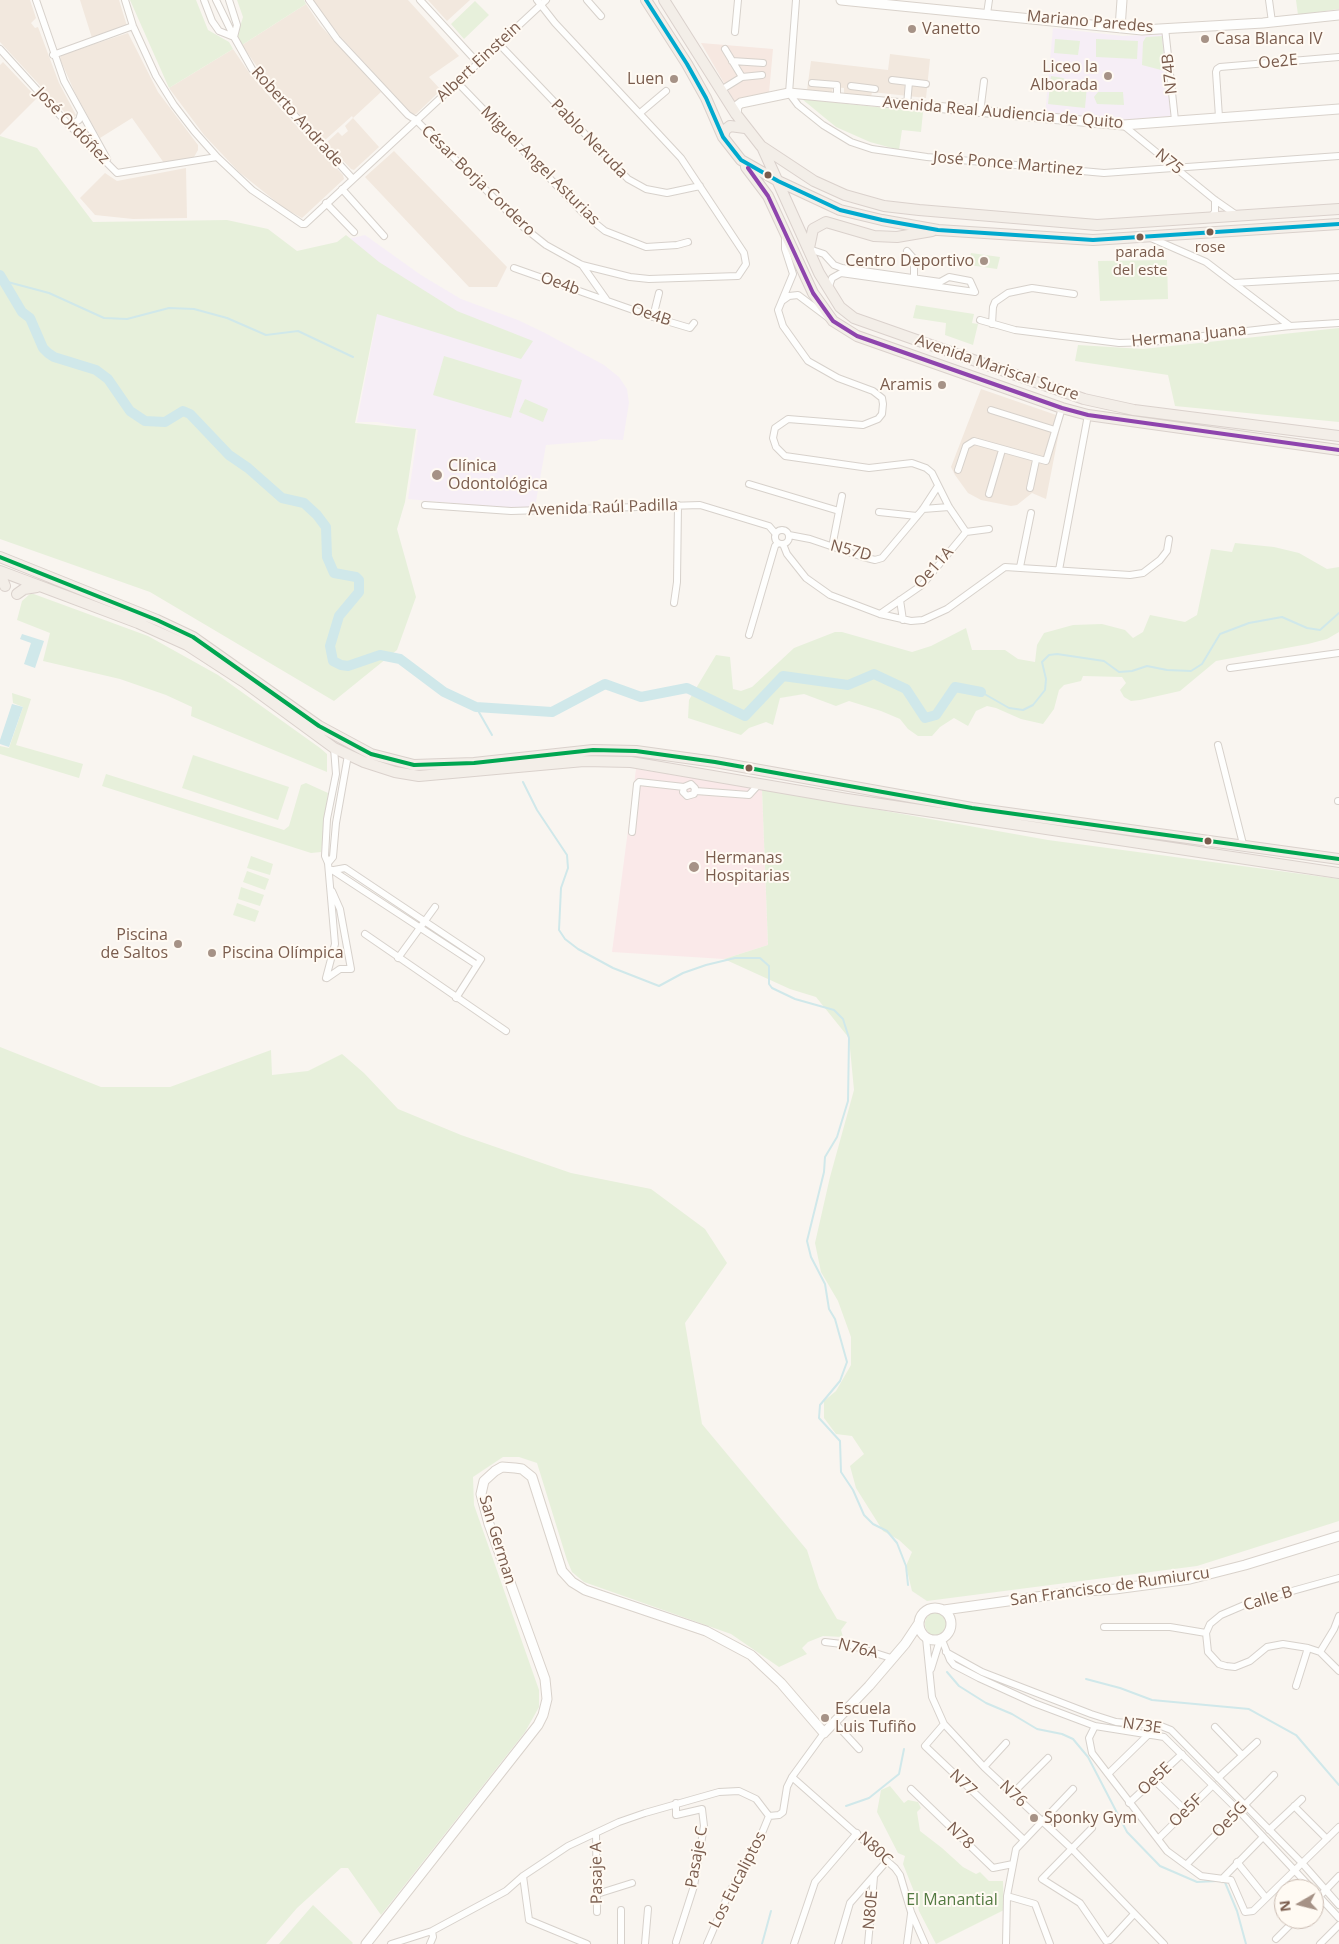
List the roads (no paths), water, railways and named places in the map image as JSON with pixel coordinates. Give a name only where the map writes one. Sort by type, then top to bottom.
[{"type":"main road","name":"Avenida Mariscal Sucre","points":[[647,0],[706,98],[723,137],[768,196],[813,293],[832,321],[857,336],[1044,402],[1088,415],[1339,450]]},
{"type":"main road","points":[[664,0],[745,128],[761,146],[814,181],[845,195],[884,206],[1097,225],[1339,209]]},
{"type":"main road","name":"Mariano Paredes","points":[[841,0],[934,4],[987,14],[1142,30],[1272,22],[1339,14]]},
{"type":"main road","points":[[1120,28],[1122,0]]},
{"type":"main road","name":"Avenida Real Audiencia de Quito","points":[[736,114],[737,106],[741,103],[789,93],[980,113],[1123,125],[1339,108]]},
{"type":"main road","points":[[723,137],[725,130],[730,126],[745,128]]},
{"type":"main road","points":[[741,160],[756,159],[760,155],[761,146]]},
{"type":"main road","name":"Avenida Mariscal Sucre","points":[[761,146],[828,289],[840,307],[854,318],[1084,399],[1134,410],[1339,436]]},
{"type":"main road","points":[[741,160],[778,181],[840,210],[938,230],[1093,240],[1339,224]]},
{"type":"main road","points":[[809,249],[813,229],[825,222],[874,236],[897,237],[938,230]]},
{"type":"main road","points":[[1044,402],[1044,396],[1048,394],[1087,405],[1108,404]]},
{"type":"main road","points":[[1189,430],[1204,428],[1236,432],[1240,430],[1238,423]]},
{"type":"main road","points":[[0,557],[157,620],[193,637],[319,726],[371,754],[414,765],[475,767]]},
{"type":"main road","points":[[0,573],[5,586]]},
{"type":"main road","points":[[0,573],[138,622],[186,645],[244,682],[334,748],[381,768],[413,775],[521,762],[593,750],[636,751],[764,771],[930,801],[1084,835],[1339,873]]},
{"type":"main road","points":[[17,594],[24,589],[39,586]]},
{"type":"main road","points":[[521,762],[607,760],[847,800],[1011,818],[1086,823],[1339,859]]},
{"type":"main road","points":[[759,784],[764,771]]},
{"type":"main road","points":[[1084,835],[1086,823]]},
{"type":"main road","name":"San German","points":[[366,1944],[538,1725],[543,1715],[546,1698],[545,1679],[489,1524],[481,1494],[484,1481],[495,1470],[502,1467],[522,1469],[532,1477],[562,1571],[572,1582],[586,1590],[706,1631],[751,1656],[781,1684],[824,1733]]},
{"type":"main road","name":"San Francisco de Rumiurcu","points":[[944,1610],[1072,1592],[1115,1589],[1190,1579],[1245,1565],[1339,1536]]},
{"type":"main road","points":[[952,1622],[966,1608]]},
{"type":"main road","points":[[824,1733],[905,1644],[919,1623],[921,1616],[929,1609],[944,1610],[952,1622],[952,1629],[941,1640],[926,1638],[905,1644]]},
{"type":"main road","points":[[919,1623],[922,1634],[926,1638]]},
{"type":"street","points":[[36,0],[54,55],[81,113],[111,167]]},
{"type":"street","points":[[125,0],[133,26],[154,71],[174,106],[217,157]]},
{"type":"street","points":[[204,0],[212,21],[219,31],[234,37],[237,25],[229,0]]},
{"type":"street","name":"Roberto Andrade","points":[[216,0],[234,37],[264,84],[352,179]]},
{"type":"street","name":"César Borja Cordero","points":[[310,0],[337,39],[397,100],[408,115],[416,120],[522,226],[546,245],[582,265],[621,275],[649,279],[738,276],[745,268],[746,258],[700,186]]},
{"type":"street","points":[[420,0],[478,63]]},
{"type":"street","points":[[587,0],[601,16]]},
{"type":"street","points":[[735,32],[738,0]]},
{"type":"street","points":[[789,93],[796,0]]},
{"type":"street","points":[[987,14],[989,0]]},
{"type":"street","points":[[1269,0],[1272,22]]},
{"type":"street","points":[[541,2],[555,23],[681,158],[700,186]]},
{"type":"street","name":"Albert Einstein","points":[[217,157],[261,198],[302,224],[499,44],[541,2]]},
{"type":"street","points":[[54,55],[133,26]]},
{"type":"street","name":"N74B","points":[[1165,28],[1175,120]]},
{"type":"street","name":"Pablo Neruda","points":[[499,44],[628,179],[646,189],[667,193],[700,186]]},
{"type":"street","name":"José Ordóñez","points":[[0,49],[117,173],[217,157]]},
{"type":"street","points":[[725,49],[742,77]]},
{"type":"street","name":"Oe2E","points":[[1219,117],[1217,68],[1339,57]]},
{"type":"street","points":[[732,60],[763,62]]},
{"type":"street","points":[[721,90],[742,77],[762,75]]},
{"type":"street","points":[[892,80],[926,84]]},
{"type":"street","points":[[980,113],[984,81]]},
{"type":"street","name":"Miguel Angel Asturias","points":[[457,82],[584,214],[599,227],[617,238],[646,247],[677,246],[688,242]]},
{"type":"street","points":[[907,105],[909,82]]},
{"type":"street","points":[[812,83],[838,86],[837,98]]},
{"type":"street","points":[[851,86],[875,89]]},
{"type":"street","points":[[863,101],[864,88]]},
{"type":"street","points":[[640,113],[666,91]]},
{"type":"street","name":"José Ponce Martinez","points":[[789,93],[798,105],[832,131],[862,146],[885,152],[1104,173],[1339,156]]},
{"type":"street","points":[[67,122],[74,123],[79,120],[81,113]]},
{"type":"street","name":"N75","points":[[1123,125],[1215,200],[1238,216]]},
{"type":"street","points":[[342,189],[384,236]]},
{"type":"street","points":[[1210,218],[1215,212],[1215,200]]},
{"type":"street","points":[[326,203],[354,232]]},
{"type":"street","points":[[786,232],[785,249],[793,274],[778,310],[783,326],[808,361],[838,378],[874,391],[882,398],[883,404],[882,414],[878,419],[863,425],[788,419],[780,423],[774,433],[776,447],[785,456],[869,468],[912,463],[926,468],[932,473],[949,506],[966,532]]},
{"type":"street","points":[[1150,237],[1206,262],[1290,326]]},
{"type":"street","points":[[809,249],[824,254],[840,267],[859,273],[975,292],[970,281],[950,277],[939,285]]},
{"type":"street","points":[[907,251],[914,259],[913,281]]},
{"type":"street","points":[[582,265],[606,300]]},
{"type":"street","name":"Oe4b","points":[[514,268],[606,300]]},
{"type":"street","points":[[828,289],[836,274],[859,273]]},
{"type":"street","points":[[1234,283],[1339,277]]},
{"type":"street","points":[[992,324],[993,307],[996,302],[1008,293],[1032,288],[1074,294]]},
{"type":"street","points":[[653,317],[659,293]]},
{"type":"street","points":[[781,301],[789,296],[798,295],[832,321]]},
{"type":"street","name":"Oe4B","points":[[606,300],[690,328],[694,324]]},
{"type":"street","name":"Hermana Juana","points":[[980,320],[1015,330],[1119,343],[1151,342],[1290,326],[1339,323]]},
{"type":"street","points":[[958,470],[969,442],[974,441],[1046,462],[1062,408]]},
{"type":"street","points":[[992,410],[1055,430]]},
{"type":"street","points":[[1059,570],[1088,415]]},
{"type":"street","points":[[989,494],[1002,450]]},
{"type":"street","points":[[1030,488],[1036,460]]},
{"type":"street","points":[[750,484],[839,511]]},
{"type":"street","name":"N57D","points":[[789,536],[810,539],[863,558],[875,560],[882,558],[923,509],[938,486]]},
{"type":"street","points":[[832,547],[842,496]]},
{"type":"street","name":"Avenida Raúl Padilla","points":[[426,505],[519,511],[700,505],[769,526],[775,533]]},
{"type":"street","points":[[674,603],[677,582],[678,505]]},
{"type":"street","points":[[923,509],[949,506]]},
{"type":"street","points":[[879,512],[917,516]]},
{"type":"street","points":[[1020,567],[1031,513]]},
{"type":"street","name":"Oe11A","points":[[880,614],[922,585],[966,532],[989,529]]},
{"type":"street","points":[[749,635],[774,546],[780,544],[788,541],[789,536],[783,530],[775,533],[774,539],[780,544],[796,566],[816,585],[846,603],[903,620],[923,620],[967,596],[1005,568],[1020,567],[1130,575],[1143,573],[1160,560],[1167,551],[1169,539]]},
{"type":"street","points":[[900,600],[903,620]]},
{"type":"street","points":[[1230,668],[1339,653]]},
{"type":"street","points":[[1218,745],[1243,844]]},
{"type":"street","points":[[331,889],[340,909],[351,969],[340,969],[326,978],[334,944],[331,889],[330,867],[325,856],[327,818],[336,774],[334,748]]},
{"type":"street","points":[[330,867],[334,857],[336,823],[348,755]]},
{"type":"street","points":[[632,832],[637,784],[639,782],[684,787],[692,784],[696,791]]},
{"type":"street","points":[[696,791],[749,795],[759,784]]},
{"type":"street","points":[[684,787],[683,792],[687,796],[692,796],[696,791]]},
{"type":"street","points":[[330,867],[345,868],[477,965],[456,998]]},
{"type":"street","points":[[398,958],[435,907]]},
{"type":"street","points":[[364,934],[506,1031]]},
{"type":"street","name":"Calle B","points":[[1206,1633],[1210,1624],[1221,1615],[1248,1603],[1339,1578]]},
{"type":"street","points":[[1320,1652],[1334,1629],[1339,1616]]},
{"type":"street","points":[[1104,1627],[1170,1627],[1206,1633],[1208,1652],[1219,1664],[1235,1667],[1250,1661],[1266,1647],[1283,1644],[1308,1648],[1320,1652],[1339,1671]]},
{"type":"street","name":"N76","points":[[926,1638],[932,1697],[944,1724],[984,1767],[1071,1848],[1164,1944]]},
{"type":"street","name":"N73E","points":[[941,1640],[954,1665],[1116,1722],[1151,1725],[1171,1730],[1302,1863],[1339,1905]]},
{"type":"street","name":"N76","points":[[930,1673],[941,1640]]},
{"type":"street","name":"N76A","points":[[825,1642],[850,1645],[891,1658]]},
{"type":"street","points":[[1296,1686],[1308,1648]]},
{"type":"street","name":"N73E","points":[[980,1675],[1034,1703],[1095,1726],[1164,1737],[1240,1812],[1303,1879]]},
{"type":"street","points":[[1034,1703],[1037,1694]]},
{"type":"street","points":[[1044,1707],[1048,1698]]},
{"type":"street","points":[[835,1723],[859,1749]]},
{"type":"street","name":"N77","points":[[944,1724],[924,1746],[1024,1840]]},
{"type":"street","points":[[1108,1774],[1150,1734],[1151,1725]]},
{"type":"street","points":[[1095,1726],[1090,1735],[1089,1745],[1129,1803],[1159,1838],[1170,1855],[1201,1876],[1233,1882],[1243,1909],[1250,1912],[1296,1871],[1339,1827]]},
{"type":"street","points":[[1214,1727],[1242,1755]]},
{"type":"street","points":[[391,1944],[432,1931],[506,1892],[523,1876],[568,1846],[618,1822],[676,1803],[719,1792],[739,1791],[756,1799],[769,1816],[777,1816],[783,1812],[787,1787],[792,1776],[824,1733]]},
{"type":"street","points":[[1218,1778],[1257,1742]]},
{"type":"street","points":[[984,1767],[1006,1743]]},
{"type":"street","name":"Oe5E","points":[[1129,1803],[1182,1754]]},
{"type":"street","points":[[1012,1794],[1048,1758]]},
{"type":"street","name":"N80C","points":[[792,1776],[857,1833],[886,1862],[895,1868],[900,1875],[911,1912],[925,1944]]},
{"type":"street","name":"Oe5G","points":[[1186,1865],[1274,1776]]},
{"type":"street","points":[[1154,1780],[1186,1812]]},
{"type":"street","name":"Oe5F","points":[[1159,1838],[1213,1786]]},
{"type":"street","name":"N78","points":[[911,1789],[993,1868],[1013,1864]]},
{"type":"street","points":[[1006,1944],[1007,1896],[1016,1849],[1073,1790]]},
{"type":"street","points":[[1269,1830],[1302,1799]]},
{"type":"street","name":"Pasaje C","points":[[676,1803],[676,1815],[702,1809],[704,1826],[694,1886],[676,1942]]},
{"type":"street","points":[[1294,1806],[1327,1839]]},
{"type":"street","name":"Los Eucaliptos","points":[[707,1944],[729,1893],[760,1838],[769,1816]]},
{"type":"street","points":[[1092,1828],[1042,1879],[1080,1903],[1101,1938],[1106,1941],[1110,1940],[1134,1914]]},
{"type":"street","name":"Pasaje A","points":[[596,1833],[597,1912]]},
{"type":"street","points":[[794,1944],[815,1882],[857,1833]]},
{"type":"street","points":[[1222,1879],[1263,1837]]},
{"type":"street","points":[[838,1944],[850,1903],[886,1862]]},
{"type":"street","points":[[1237,1862],[1266,1898]]},
{"type":"street","points":[[523,1876],[529,1920],[587,1944]]},
{"type":"street","points":[[1326,1890],[1339,1876]]},
{"type":"street","name":"N80E","points":[[868,1944],[874,1877]]},
{"type":"street","points":[[597,1894],[632,1883]]},
{"type":"street","points":[[1007,1896],[1035,1904],[1050,1944]]},
{"type":"street","name":"N73E","points":[[1324,1902],[1339,1918]]},
{"type":"street","points":[[645,1944],[648,1909]]},
{"type":"street","points":[[621,1910],[621,1944]]},
{"type":"street","points":[[907,1944],[911,1912]]},
{"type":"street","points":[[1320,1944],[1339,1925]]},
{"type":"street","points":[[1276,1939],[1286,1929]]},
{"type":"street","points":[[430,1944],[433,1937],[432,1931]]},
{"type":"water","points":[[22,634],[44,641],[35,668],[24,664],[31,643],[20,639]]},
{"type":"water","points":[[12,704],[23,707],[9,747],[0,744],[0,740]]},
{"type":"waterway","points":[[0,275],[22,312],[30,318],[43,348],[48,353],[54,357],[96,370],[108,379],[130,411],[145,421],[165,422],[183,411],[190,414],[229,455],[248,468],[282,498],[304,503],[317,515],[326,527],[327,557],[334,573],[356,577],[359,580],[359,592],[339,616],[330,646],[333,661],[341,665],[348,666],[380,655],[400,659],[444,692],[476,707],[552,712],[605,684],[641,697],[687,688],[745,716],[783,676],[848,685],[874,674],[906,689],[925,718],[936,715],[955,687],[981,692]]},
{"type":"waterway","points":[[4,281],[49,293],[104,318],[127,319],[169,308],[194,309],[227,318],[266,335],[298,331],[353,357]]},
{"type":"waterway","points":[[981,692],[1009,708],[1023,710],[1033,705],[1045,690],[1046,679],[1042,662],[1049,655],[1057,654],[1104,661],[1119,672],[1132,671],[1147,666],[1167,670],[1191,671],[1202,664],[1220,634],[1249,623],[1282,617],[1307,628],[1320,630],[1339,613]]},
{"type":"waterway","points":[[476,707],[492,735]]},
{"type":"waterway","points":[[523,782],[537,810],[567,855],[568,868],[561,888],[559,930],[565,939],[578,949],[613,968],[659,986],[683,973],[706,965],[735,958],[760,958],[769,966],[769,984],[772,988],[795,999],[834,1010],[843,1019],[849,1038],[848,1101],[837,1137],[825,1157],[824,1172],[807,1241],[811,1257],[825,1284],[829,1309],[835,1319],[847,1362],[840,1381],[820,1405],[819,1418],[840,1441],[841,1472],[853,1490],[864,1515],[873,1524],[887,1531],[897,1543],[906,1566],[908,1585]]},
{"type":"waterway","points":[[947,1672],[959,1686],[986,1703],[1012,1714],[1037,1729],[1062,1734],[1073,1739],[1088,1757],[1127,1832],[1160,1866],[1197,1882],[1217,1881]]},
{"type":"waterway","points":[[1086,1679],[1120,1688],[1152,1700],[1249,1709],[1296,1735],[1339,1785]]},
{"type":"waterway","points":[[846,1806],[869,1798],[899,1774],[904,1749]]},
{"type":"waterway","points":[[1224,1880],[1237,1911],[1246,1944]]},
{"type":"waterway","points":[[762,1944],[771,1911]]},
{"type":"place","name":"Vanetto","points":[[912,29]]},
{"type":"place","name":"Casa Blanca IV","points":[[1205,39]]},
{"type":"place","name":"Liceo la Alborada","points":[[1108,76]]},
{"type":"place","name":"Luen","points":[[674,79]]},
{"type":"place","name":"rose","points":[[1210,232]]},
{"type":"place","name":"parada del este","points":[[1140,237]]},
{"type":"place","name":"Centro Deportivo","points":[[984,261]]},
{"type":"place","name":"Aramis","points":[[942,385]]},
{"type":"place","name":"Clínica Odontológica","points":[[437,475]]},
{"type":"place","name":"Hermanas Hospitarias","points":[[694,867]]},
{"type":"place","name":"Piscina de Saltos","points":[[178,944]]},
{"type":"place","name":"Piscina Olímpica","points":[[212,953]]},
{"type":"place","name":"Escuela Luis Tufiño","points":[[825,1718]]},
{"type":"place","name":"Sponky Gym","points":[[1034,1818]]},
{"type":"park label","name":"El Manantial","points":[[952,1900]]}]
